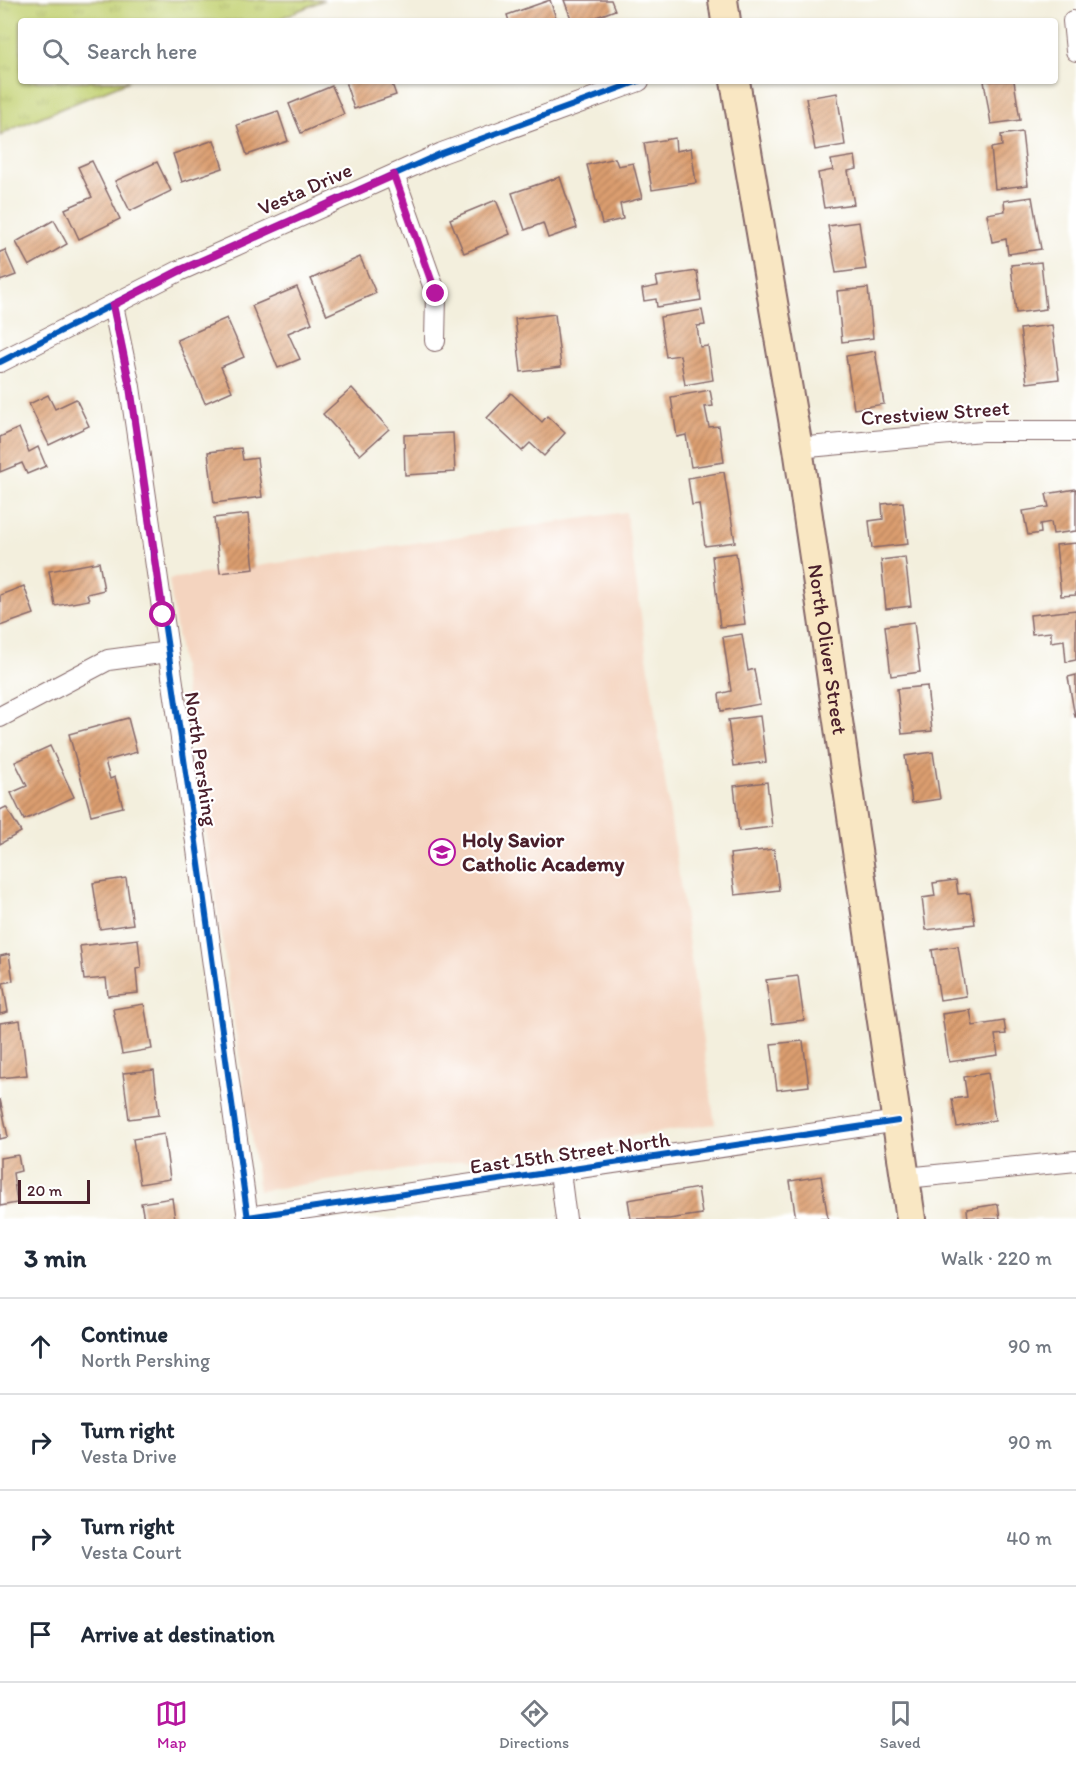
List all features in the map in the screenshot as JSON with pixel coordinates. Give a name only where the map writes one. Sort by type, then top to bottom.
[{"type":"main road","points":[[723,0],[726,18]]},
{"type":"main road","name":"North Oliver Street","points":[[736,84],[798,448],[911,1219]]},
{"type":"street","points":[[1068,22],[1076,51]]},
{"type":"street","name":"Vesta Drive","points":[[0,362],[179,271],[442,153],[631,84]]},
{"type":"street","points":[[394,175],[436,294],[435,341]]},
{"type":"street","name":"North Pershing","points":[[113,305],[130,387],[248,1218]]},
{"type":"street","name":"Crestview Street","points":[[798,448],[982,431],[1076,431]]},
{"type":"street","points":[[0,717],[108,660],[168,652]]},
{"type":"street","name":"East 15th Street North","points":[[248,1218],[898,1121]]},
{"type":"street","points":[[906,1178],[1076,1161]]},
{"type":"street","points":[[560,1172],[566,1219]]},
{"type":"shaded area","name":"Holy Savior Catholic Academy","points":[[626,512],[715,1124],[259,1191],[169,579]]},
{"type":"green space","points":[[0,0],[324,0],[281,18],[18,18],[18,84],[122,84],[14,128],[0,136]]},
{"type":"building","points":[[550,0],[556,18],[508,18],[507,15]]},
{"type":"building","points":[[564,0],[611,0],[615,10],[594,18],[571,18]]},
{"type":"building","points":[[346,84],[392,84],[396,95],[354,109]]},
{"type":"building","points":[[984,84],[1014,84],[1020,120],[991,124]]},
{"type":"building","points":[[332,86],[344,114],[301,133],[289,104]]},
{"type":"building","points":[[837,93],[845,145],[815,150],[806,98]]},
{"type":"building","points":[[278,111],[288,141],[247,155],[237,125]]},
{"type":"building","points":[[1022,132],[1028,185],[995,189],[991,148],[1002,146],[1001,135]]},
{"type":"building","points":[[675,138],[676,151],[691,148],[696,183],[652,190],[644,143]]},
{"type":"building","points":[[214,140],[223,168],[182,182],[173,154]]},
{"type":"building","points":[[855,156],[857,169],[848,171],[854,204],[824,208],[818,173],[833,170],[831,160]]},
{"type":"building","points":[[615,158],[618,166],[633,163],[642,198],[620,204],[623,219],[602,224],[587,165]]},
{"type":"building","points":[[92,161],[120,219],[79,239],[65,209],[92,197],[78,167]]},
{"type":"building","points":[[157,162],[171,191],[130,211],[115,181]]},
{"type":"building","points":[[560,177],[577,228],[548,238],[543,223],[525,230],[512,193]]},
{"type":"building","points":[[1032,197],[1041,249],[1008,254],[1006,239],[992,242],[987,214],[1005,211],[1004,201]]},
{"type":"building","points":[[496,200],[510,234],[464,253],[450,219]]},
{"type":"building","points":[[54,220],[67,244],[29,266],[16,242]]},
{"type":"building","points":[[859,222],[866,269],[836,273],[828,226]]},
{"type":"building","points":[[5,250],[16,275],[0,281],[0,252]]},
{"type":"building","points":[[360,257],[376,293],[327,315],[311,279]]},
{"type":"building","points":[[1041,262],[1046,309],[1016,313],[1011,265]]},
{"type":"building","points":[[697,271],[701,300],[657,307],[656,299],[644,301],[642,289],[658,286],[656,277]]},
{"type":"building","points":[[297,287],[312,323],[288,333],[300,359],[278,368],[252,306]]},
{"type":"building","points":[[868,288],[873,338],[842,342],[837,291]]},
{"type":"building","points":[[702,310],[705,325],[697,326],[700,347],[708,346],[713,380],[685,385],[680,355],[666,357],[660,317]]},
{"type":"building","points":[[555,314],[561,367],[521,372],[515,319]]},
{"type":"building","points":[[227,318],[244,357],[221,367],[232,391],[205,403],[177,340]]},
{"type":"building","points":[[1052,325],[1059,379],[1027,383],[1020,329]]},
{"type":"building","points":[[875,351],[884,404],[854,409],[846,356]]},
{"type":"building","points":[[352,388],[389,429],[360,455],[323,414]]},
{"type":"building","points":[[710,390],[713,406],[705,407],[709,427],[719,426],[724,462],[691,467],[686,435],[677,437],[671,397]]},
{"type":"building","points":[[511,393],[542,422],[547,416],[565,433],[544,456],[530,443],[522,451],[487,418]]},
{"type":"building","points":[[48,395],[55,409],[76,399],[89,426],[49,445],[29,404]]},
{"type":"building","points":[[19,428],[29,452],[38,447],[46,466],[27,474],[22,463],[0,472],[0,437]]},
{"type":"building","points":[[453,433],[455,472],[405,475],[404,435]]},
{"type":"building","points":[[241,448],[243,460],[257,458],[262,497],[214,503],[208,452]]},
{"type":"building","points":[[724,472],[735,542],[705,546],[699,504],[692,505],[688,478]]},
{"type":"building","points":[[1076,489],[1076,531],[1053,534],[1051,522],[1040,524],[1041,533],[1028,535],[1023,511],[1049,507],[1046,494]]},
{"type":"building","points":[[903,502],[908,544],[872,548],[869,521],[883,519],[882,504]]},
{"type":"building","points":[[248,514],[254,569],[220,573],[214,518]]},
{"type":"building","points":[[1076,543],[1076,595],[1061,596],[1056,545]]},
{"type":"building","points":[[736,553],[745,624],[720,627],[712,556]]},
{"type":"building","points":[[905,557],[911,606],[886,609],[881,560]]},
{"type":"building","points":[[99,562],[104,590],[87,594],[89,600],[55,606],[49,571]]},
{"type":"building","points":[[24,586],[34,614],[0,626],[0,595]]},
{"type":"building","points":[[1076,610],[1076,660],[1066,662],[1064,640],[1051,642],[1051,632],[1032,634],[1030,615]]},
{"type":"building","points":[[914,622],[920,672],[891,676],[885,626]]},
{"type":"building","points":[[742,634],[748,671],[754,669],[760,704],[721,711],[719,694],[731,691],[723,637]]},
{"type":"building","points":[[1076,675],[1076,717],[1075,717],[1068,677]]},
{"type":"building","points":[[927,686],[932,731],[902,734],[897,689]]},
{"type":"building","points":[[760,716],[766,762],[734,766],[728,720]]},
{"type":"building","points":[[128,718],[137,752],[105,761],[110,779],[115,777],[123,807],[91,815],[69,734]]},
{"type":"building","points":[[50,746],[74,797],[24,820],[11,793],[27,786],[15,762]]},
{"type":"building","points":[[933,752],[940,799],[912,803],[905,756]]},
{"type":"building","points":[[767,782],[772,827],[739,831],[734,786]]},
{"type":"building","points":[[6,807],[21,832],[0,844],[0,810]]},
{"type":"building","points":[[774,849],[779,890],[735,895],[730,854]]},
{"type":"building","points":[[126,878],[133,924],[100,929],[93,883]]},
{"type":"building","points":[[956,880],[958,894],[970,893],[975,924],[926,930],[922,898],[935,896],[933,883]]},
{"type":"building","points":[[138,939],[141,968],[136,969],[138,993],[108,996],[106,978],[84,980],[80,946]]},
{"type":"building","points":[[958,946],[966,996],[940,1000],[932,950]]},
{"type":"building","points":[[9,954],[13,981],[3,983],[8,1012],[0,1014],[0,956]]},
{"type":"building","points":[[798,976],[804,1020],[772,1024],[766,980]]},
{"type":"building","points":[[144,1004],[152,1049],[122,1054],[113,1009]]},
{"type":"building","points":[[970,1010],[973,1026],[1004,1021],[1006,1034],[995,1035],[998,1055],[949,1062],[942,1014]]},
{"type":"building","points":[[20,1020],[27,1075],[0,1078],[0,1023]]},
{"type":"building","points":[[803,1041],[809,1086],[777,1090],[771,1044]]},
{"type":"building","points":[[154,1070],[159,1115],[129,1119],[123,1073]]},
{"type":"building","points":[[988,1073],[995,1120],[957,1127],[952,1099],[967,1097],[964,1077]]},
{"type":"building","points":[[0,1099],[8,1137],[0,1139]]},
{"type":"building","points":[[164,1134],[170,1179],[140,1184],[133,1139]]},
{"type":"building","points":[[18,1155],[21,1171],[13,1173],[17,1203],[0,1206],[0,1158]]},
{"type":"building","points":[[821,1176],[828,1219],[796,1219],[790,1181]]},
{"type":"building","points":[[698,1188],[702,1214],[669,1219],[631,1219],[628,1200]]},
{"type":"building","points":[[172,1198],[175,1219],[144,1219],[141,1203]]},
{"type":"building","points":[[998,1204],[1000,1219],[968,1219],[967,1209]]},
{"type":"cycle path","points":[[0,362],[179,271],[442,153],[631,84]]},
{"type":"cycle path","points":[[113,305],[130,387],[248,1219]]},
{"type":"cycle path","points":[[248,1217],[898,1121]]},
{"type":"place","name":"Holy Savior Catholic Academy","points":[[442,852]]},
{"type":"route","points":[[163,615],[130,387],[113,305],[179,271],[394,175],[436,294]]}]
